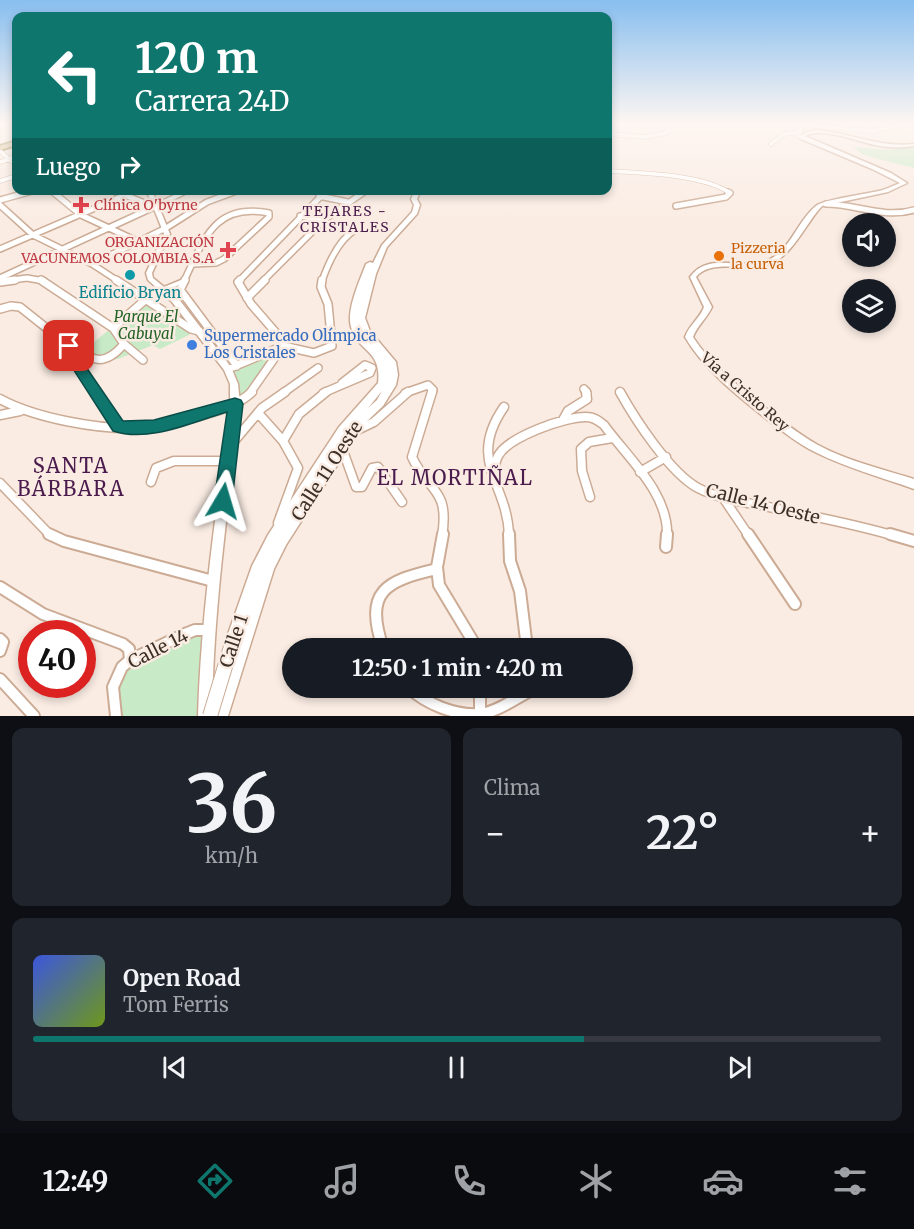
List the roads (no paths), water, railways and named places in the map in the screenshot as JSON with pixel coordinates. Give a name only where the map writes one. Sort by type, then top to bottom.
[{"type":"main road","points":[[386,239],[409,212],[411,195]]},
{"type":"main road","points":[[386,239],[415,213],[416,195]]},
{"type":"main road","name":"Calle 11 Oeste","points":[[220,716],[268,567],[351,432],[371,417],[387,393],[393,375],[391,362],[366,332],[361,318],[372,274],[386,239]]},
{"type":"main road","name":"Calle 11 Oeste","points":[[258,566],[272,539],[343,430],[383,384],[385,375],[383,364],[355,328],[353,318],[366,274],[386,239]]},
{"type":"main road","name":"Calle 1","points":[[210,716],[258,566]]},
{"type":"street","points":[[7,156],[12,162]]},
{"type":"street","points":[[820,205],[886,191],[901,186],[904,182],[846,156]]},
{"type":"street","points":[[0,162],[12,159]]},
{"type":"street","points":[[612,171],[702,182],[725,188],[730,193],[726,197],[676,206]]},
{"type":"street","points":[[0,200],[18,195]]},
{"type":"street","points":[[57,195],[81,214],[137,241]]},
{"type":"street","points":[[150,195],[154,207],[166,228],[166,238],[149,276],[175,300],[232,368]]},
{"type":"street","points":[[0,280],[59,249],[180,195]]},
{"type":"street","points":[[92,264],[166,228],[207,202],[226,195]]},
{"type":"street","points":[[247,298],[324,220],[358,195]]},
{"type":"street","points":[[0,249],[123,196],[154,207]]},
{"type":"street","points":[[0,399],[12,406],[29,411],[136,429],[154,427],[235,404],[249,395],[283,346],[283,341],[247,298],[238,282],[319,196],[348,202]]},
{"type":"street","points":[[820,205],[843,204],[895,215],[914,210]]},
{"type":"street","points":[[0,205],[33,235],[92,264],[191,329],[201,331]]},
{"type":"street","name":"Vía a Cristo Rey","points":[[820,205],[793,241],[771,261],[760,265],[715,265],[697,270],[693,277],[694,283],[708,307],[707,312],[690,332],[690,340],[697,351],[720,373],[806,443],[843,460],[914,484]]},
{"type":"street","points":[[175,300],[181,291],[183,281],[213,225],[231,214],[248,210],[269,213],[269,217],[220,262],[193,264]]},
{"type":"street","points":[[300,216],[324,220]]},
{"type":"street","points":[[232,368],[283,346],[313,354],[332,346],[328,304],[321,287],[322,280],[334,254],[348,234],[355,230]]},
{"type":"street","points":[[0,280],[27,278],[42,280],[113,328],[124,344],[143,360]]},
{"type":"street","points":[[164,290],[183,281]]},
{"type":"street","points":[[181,291],[232,368],[234,384],[235,404],[213,581],[205,677],[205,716]]},
{"type":"street","points":[[113,328],[145,300]]},
{"type":"street","points":[[0,309],[11,306],[20,307],[69,346],[89,358],[96,359],[115,353],[124,344]]},
{"type":"street","points":[[69,346],[80,368],[119,427]]},
{"type":"street","points":[[230,446],[258,413],[318,368]]},
{"type":"street","points":[[283,441],[292,422],[305,406],[342,383]]},
{"type":"street","points":[[371,417],[417,387],[428,386],[433,390],[412,457],[414,463],[434,484],[444,507],[443,539],[437,569],[438,584],[471,638]]},
{"type":"street","points":[[563,420],[568,411],[587,399],[588,395],[584,388]]},
{"type":"street","name":"Calle 14 Oeste","points":[[620,392],[639,426],[683,477],[698,488],[722,496],[861,526],[914,542]]},
{"type":"street","points":[[504,407],[497,417],[486,448],[489,467],[510,519],[510,561],[520,591],[526,638]]},
{"type":"street","points":[[0,415],[29,411]]},
{"type":"street","points":[[258,413],[283,441],[298,468],[272,539]]},
{"type":"street","points":[[494,476],[498,455],[538,427],[563,420],[596,418],[604,425],[655,494],[669,532],[666,547]]},
{"type":"street","points":[[590,498],[581,469],[580,450],[583,445],[590,442],[612,438]]},
{"type":"street","points":[[342,448],[357,488],[362,487],[372,468],[378,467],[402,502]]},
{"type":"street","points":[[640,472],[666,458]]},
{"type":"street","points":[[151,482],[156,468],[174,461],[228,460]]},
{"type":"street","points":[[329,467],[337,461],[347,461]]},
{"type":"street","points":[[0,483],[51,536],[213,581]]},
{"type":"street","points":[[722,496],[795,604]]},
{"type":"street","points":[[380,638],[373,618],[377,598],[390,585],[407,575],[437,569]]},
{"type":"street","points":[[1,591],[20,604],[53,619],[123,644],[129,650],[130,660]]},
{"type":"street","name":"Calle 14","points":[[116,716],[113,687],[122,667],[130,660],[185,634],[195,630],[209,630]]},
{"type":"street","points":[[0,639],[3,642],[0,651]]},
{"type":"street","points":[[205,677],[210,716]]},
{"type":"street","points":[[0,679],[34,716]]},
{"type":"street","points":[[424,698],[447,711],[458,714],[480,714],[513,698]]},
{"type":"street","points":[[480,698],[480,714]]},
{"type":"place","name":"Clínica O'byrne","points":[[81,205]]},
{"type":"place","name":"ORGANIZACIÓN VACUNEMOS COLOMBIA S.A","points":[[228,250]]},
{"type":"place","name":"Pizzeria la curva","points":[[719,256]]},
{"type":"place","name":"Edificio Bryan","points":[[130,275]]},
{"type":"place","name":"Supermercado Olímpica Los Cristales","points":[[192,345]]},
{"type":"district","name":"TEJARES - CRISTALES","points":[[345,220]]},
{"type":"district","name":"SANTA BÁRBARA","points":[[71,478]]},
{"type":"district","name":"EL MORTIÑAL","points":[[455,478]]},
{"type":"park label","name":"Parque El Cabuyal","points":[[146,326]]}]
